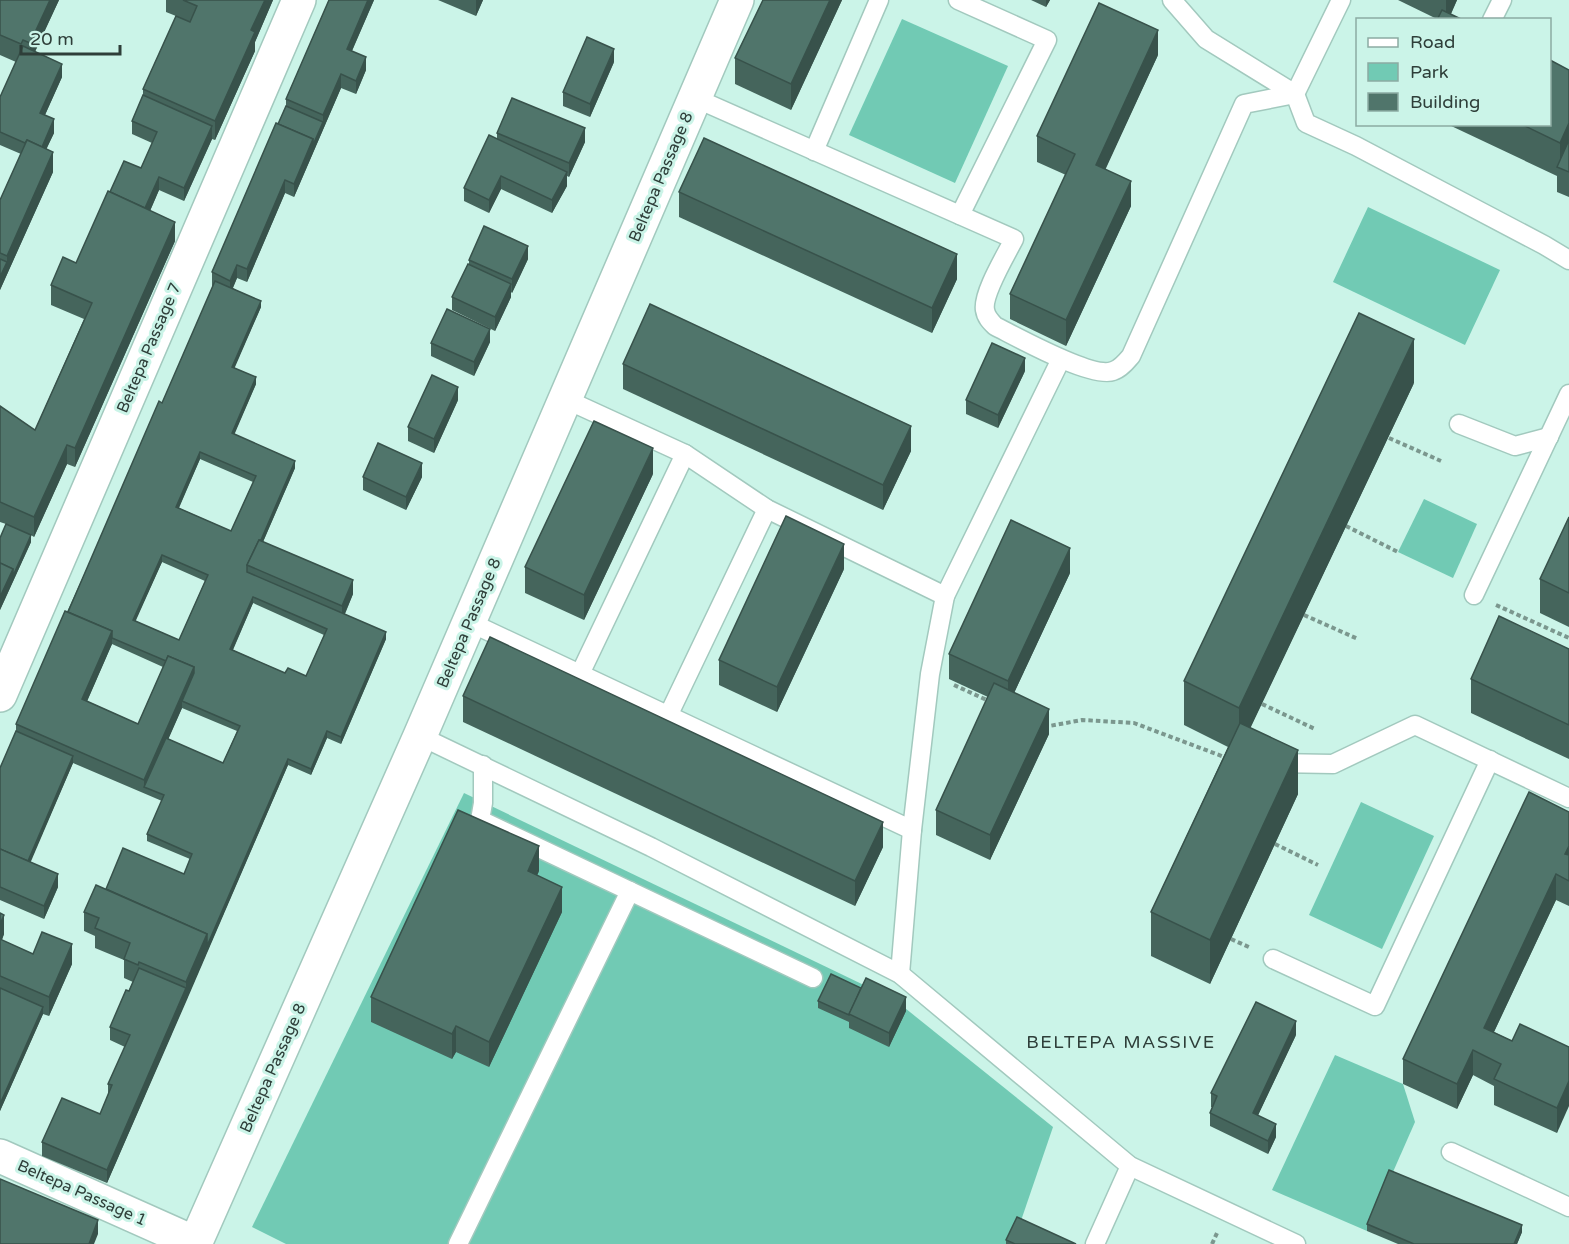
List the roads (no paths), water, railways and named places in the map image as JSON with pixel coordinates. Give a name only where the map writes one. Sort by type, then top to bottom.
[{"type":"street","name":"Beltepa Passage 7","points":[[0,695],[299,0]]},
{"type":"street","name":"Beltepa Passage 8","points":[[196,1244],[420,736],[737,0]]},
{"type":"street","name":"Beltepa Passage 1","points":[[0,1156],[196,1244]]},
{"type":"lane","points":[[814,151],[879,0]]},
{"type":"lane","points":[[958,0],[1047,40],[960,215]]},
{"type":"lane","points":[[1172,0],[1206,39],[1295,94],[1306,123],[1367,152],[1569,260]]},
{"type":"lane","points":[[1295,94],[1341,0]]},
{"type":"lane","points":[[1493,18],[1502,0]]},
{"type":"lane","points":[[695,98],[1014,239],[986,296],[984,308],[988,319],[995,326],[1061,359],[1104,372],[1112,372],[1131,356],[1244,104],[1295,94]]},
{"type":"lane","points":[[900,974],[912,830],[930,674],[945,596],[1061,359]]},
{"type":"lane","points":[[1474,595],[1549,436],[1563,420],[1569,394]]},
{"type":"lane","points":[[566,399],[685,454],[767,509],[945,596]]},
{"type":"lane","points":[[1459,424],[1515,446],[1549,436]]},
{"type":"lane","points":[[580,674],[685,454]]},
{"type":"lane","points":[[668,716],[767,509]]},
{"type":"lane","points":[[469,622],[912,830]]},
{"type":"lane","points":[[1241,763],[1333,764],[1415,724],[1569,798]]},
{"type":"lane","points":[[420,736],[651,847],[900,974],[1130,1166],[1296,1244]]},
{"type":"lane","points":[[1273,959],[1375,1006],[1490,760]]},
{"type":"lane","points":[[483,765],[483,802],[480,820],[813,978]]},
{"type":"lane","points":[[458,1244],[630,891]]},
{"type":"lane","points":[[1451,1152],[1569,1208]]},
{"type":"lane","points":[[1095,1244],[1130,1166]]},
{"type":"district","name":"BELTEPA MASSIVE","points":[[1121,1042]]}]
